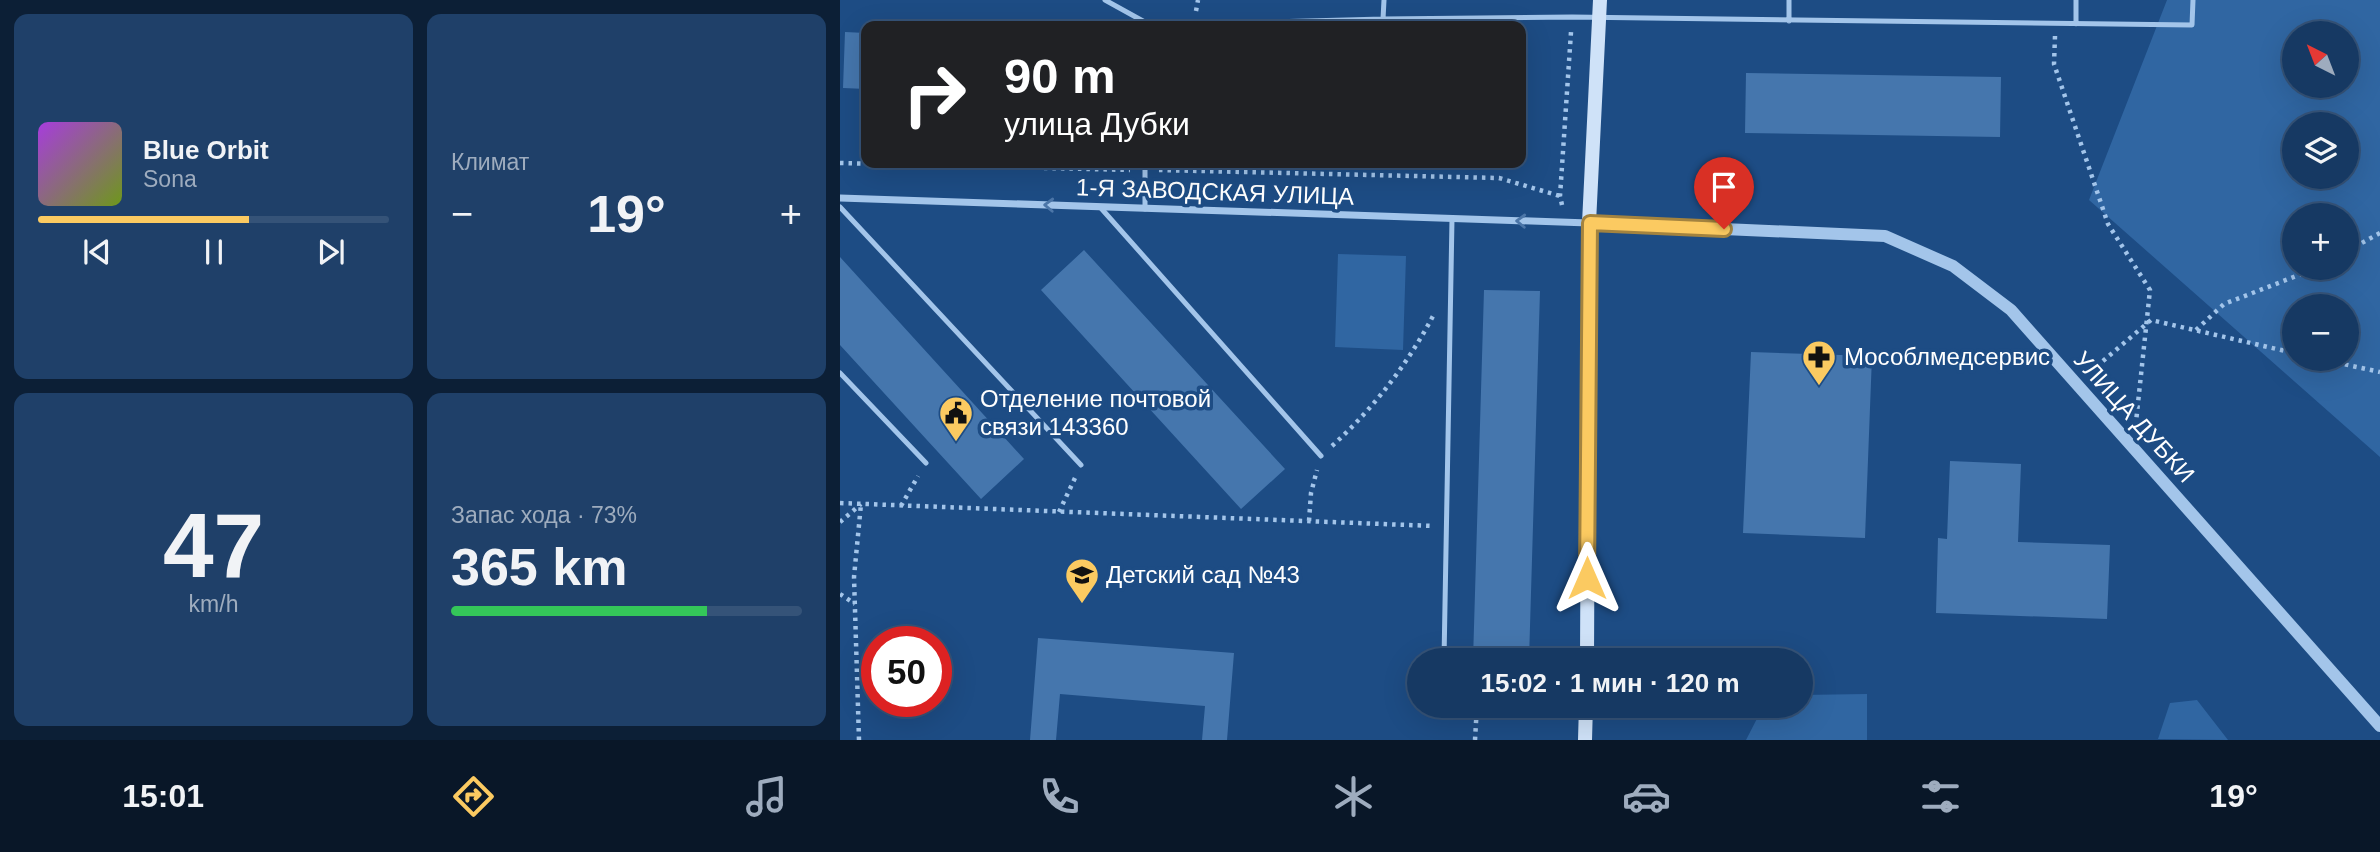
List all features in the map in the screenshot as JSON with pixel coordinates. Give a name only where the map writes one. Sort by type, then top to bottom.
[{"type":"main road","points":[[1587,648],[1590,223],[1600,0]]},
{"type":"main road","points":[[1585,740],[1586,718]]},
{"type":"street","name":"1-Я ЗАВОДСКАЯ УЛИЦА","points":[[840,198],[1590,223]]},
{"type":"street","name":"УЛИЦА ДУБКИ","points":[[1590,223],[1885,236],[1953,266],[2011,310],[2380,726]]},
{"type":"lane","points":[[1105,0],[1143,21]]},
{"type":"lane","points":[[1383,19],[1384,0]]},
{"type":"lane","points":[[1788,21],[1789,0]]},
{"type":"lane","points":[[2076,24],[2077,0]]},
{"type":"lane","points":[[1317,21],[1572,17],[2192,25],[2193,0]]},
{"type":"lane","points":[[1145,168],[1145,209]]},
{"type":"lane","points":[[840,207],[1081,466]]},
{"type":"lane","points":[[1100,207],[1321,456]]},
{"type":"lane","points":[[1444,648],[1452,219]]},
{"type":"lane","points":[[840,373],[926,463]]},
{"type":"path","points":[[1204,168],[1499,178],[1560,196],[1572,17]]},
{"type":"path","points":[[2055,24],[2054,64],[2108,224],[2150,290],[2133,448]]},
{"type":"path","points":[[840,163],[861,163]]},
{"type":"path","points":[[2359,244],[2380,233]]},
{"type":"path","points":[[2196,330],[2224,304],[2286,280]]},
{"type":"path","points":[[1309,521],[1311,493],[1321,456],[1361,420],[1403,367],[1451,283]]},
{"type":"path","points":[[2076,384],[2151,320],[2282,350]]},
{"type":"path","points":[[2359,368],[2380,372]]},
{"type":"path","points":[[901,506],[926,463]]},
{"type":"path","points":[[1059,512],[1081,466]]},
{"type":"path","points":[[840,503],[1446,527]]},
{"type":"path","points":[[840,522],[861,504]]},
{"type":"path","points":[[859,740],[854,577],[861,504]]},
{"type":"path","points":[[840,594],[855,604]]},
{"type":"path","points":[[1475,740],[1476,718]]},
{"type":"shaded area","points":[[2167,0],[2380,0],[2380,457],[2283,371],[2359,371],[2359,294],[2282,294],[2282,370],[2089,200]]},
{"type":"shaded area","points":[[1338,254],[1406,256],[1403,350],[1335,347]]},
{"type":"shaded area","points":[[1867,694],[1867,740],[1746,740],[1757,718],[1813,718],[1813,695]]},
{"type":"shaded area","points":[[2197,700],[2228,740],[2158,739],[2170,703]]},
{"type":"building","points":[[845,32],[861,33],[861,89],[843,88]]},
{"type":"building","points":[[1746,73],[2001,77],[2000,137],[1745,133]]},
{"type":"building","points":[[1084,250],[1285,469],[1241,509],[1041,290]]},
{"type":"building","points":[[840,257],[1024,459],[981,499],[840,345]]},
{"type":"building","points":[[1484,290],[1540,291],[1529,648],[1473,648]]},
{"type":"building","points":[[1751,352],[1872,356],[1865,538],[1743,533]]},
{"type":"building","points":[[1950,461],[2021,464],[2018,542],[2110,545],[2107,619],[1936,613],[1938,538],[1947,539]]},
{"type":"building","points":[[1038,638],[1234,653],[1227,740],[1202,740],[1205,706],[1060,694],[1056,740],[1030,740]]},
{"type":"place","name":"Мособлмедсервис","points":[[1819,387]]},
{"type":"place","name":"Отделение почтовой связи 143360","points":[[956,443]]},
{"type":"place","name":"Детский сад №43","points":[[1082,605]]},
{"type":"route","points":[[1587,578],[1590,223],[1724,229]]}]
